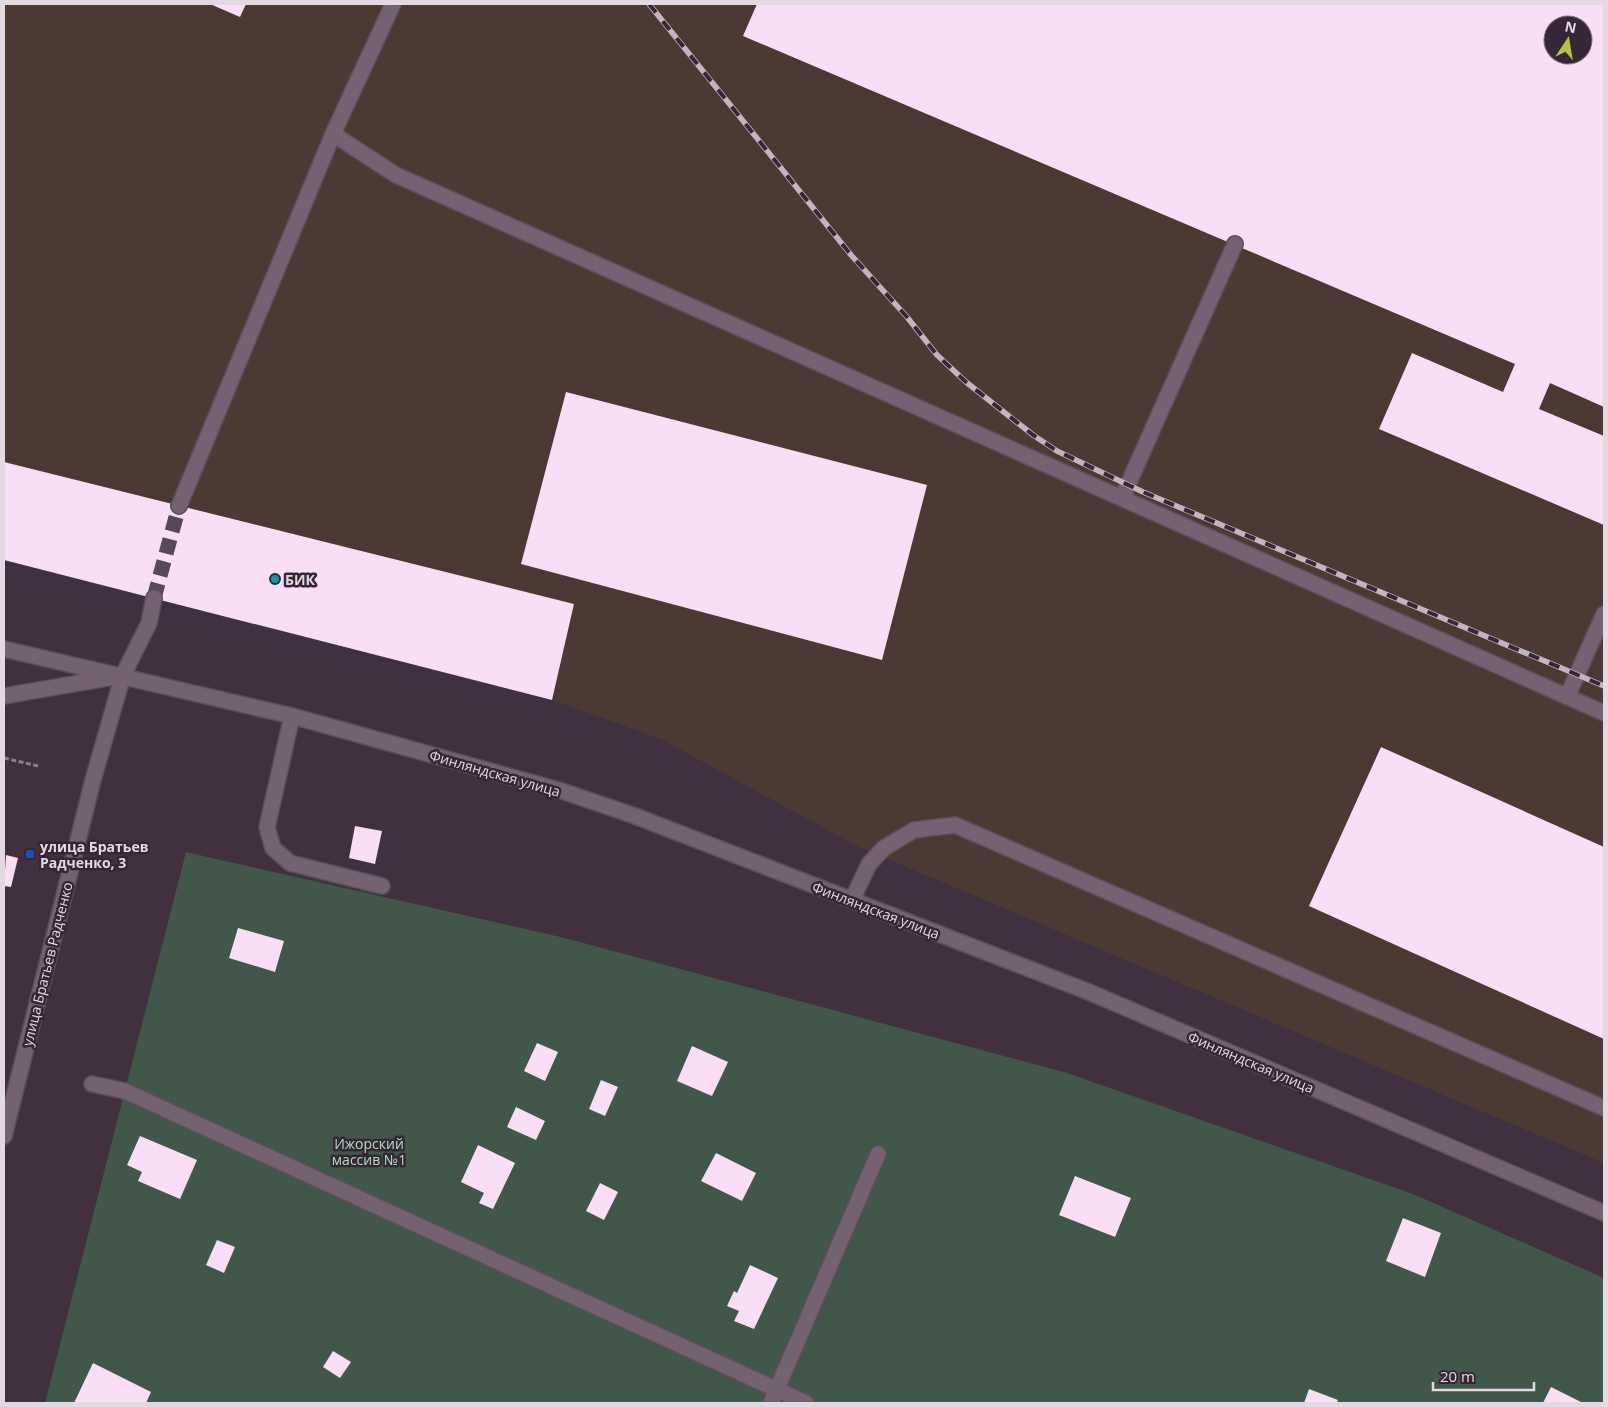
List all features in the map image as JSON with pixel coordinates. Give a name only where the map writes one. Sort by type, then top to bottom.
[{"type":"street","points":[[179,506],[333,134],[393,4]]},
{"type":"street","points":[[333,134],[396,175],[1604,713]]},
{"type":"street","points":[[1122,498],[1235,244]]},
{"type":"street","name":"улица Братьев Радченко","points":[[4,1136],[93,780],[123,675],[148,623],[154,598]]},
{"type":"street","points":[[1567,696],[1604,614]]},
{"type":"street","name":"Финляндская улица","points":[[4,649],[123,675],[292,716],[562,791],[635,816],[1089,992],[1604,1213]]},
{"type":"street","name":"Финляндская улица","points":[[4,696],[123,675]]},
{"type":"street","points":[[292,716],[267,827],[274,848],[290,863],[382,886]]},
{"type":"street","points":[[852,900],[869,864],[884,848],[914,830],[955,825],[1604,1108]]},
{"type":"street","points":[[92,1084],[125,1091],[774,1397],[806,1403]]},
{"type":"street","points":[[774,1397],[878,1154]]},
{"type":"path","points":[[4,758],[38,766]]},
{"type":"shaded area","points":[[4,4],[1604,4],[1604,1163],[857,846],[661,739],[552,700],[574,604],[4,462]]},
{"type":"green space","name":"Ижорский массив №1","points":[[186,852],[565,938],[1067,1073],[1413,1194],[1604,1278],[1604,1403],[45,1403]]},
{"type":"building","points":[[210,4],[246,4],[240,17]]},
{"type":"building","points":[[757,4],[1604,4],[1604,407],[1550,383],[1539,409],[1604,436],[1604,525],[1379,429],[1412,353],[1503,392],[1515,364],[743,36]]},
{"type":"building","points":[[566,392],[927,485],[882,660],[521,564]]},
{"type":"building","name":"БИК","points":[[4,462],[574,604],[552,700],[4,560]]},
{"type":"building","points":[[1381,747],[1604,847],[1604,1039],[1309,906]]},
{"type":"building","points":[[355,826],[382,831],[375,864],[349,858]]},
{"type":"building","points":[[6,855],[18,858],[11,887],[4,886]]},
{"type":"building","points":[[238,928],[284,941],[275,972],[229,958]]},
{"type":"building","points":[[537,1043],[558,1052],[545,1081],[524,1071]]},
{"type":"building","points":[[692,1046],[728,1062],[712,1096],[677,1081]]},
{"type":"building","points":[[601,1080],[618,1087],[605,1116],[589,1109]]},
{"type":"building","points":[[516,1107],[545,1121],[536,1140],[507,1127]]},
{"type":"building","points":[[140,1136],[197,1160],[180,1199],[138,1181],[142,1172],[127,1165]]},
{"type":"building","points":[[478,1145],[515,1163],[493,1209],[479,1203],[484,1193],[461,1182]]},
{"type":"building","points":[[716,1153],[756,1173],[742,1201],[701,1181]]},
{"type":"building","points":[[1075,1176],[1131,1198],[1115,1237],[1059,1215]]},
{"type":"building","points":[[600,1183],[618,1192],[604,1220],[586,1211]]},
{"type":"building","points":[[1403,1218],[1441,1233],[1425,1277],[1386,1261]]},
{"type":"building","points":[[217,1240],[235,1247],[224,1273],[206,1265]]},
{"type":"building","points":[[750,1265],[778,1278],[754,1329],[734,1321],[739,1311],[727,1306],[734,1291],[737,1293]]},
{"type":"building","points":[[333,1351],[351,1362],[340,1378],[323,1367]]},
{"type":"building","points":[[93,1363],[151,1392],[146,1403],[74,1403]]},
{"type":"building","points":[[1551,1387],[1583,1403],[1543,1403]]},
{"type":"building","points":[[1309,1389],[1338,1400],[1337,1403],[1304,1403]]},
{"type":"tunnel","points":[[154,598],[179,506]]},
{"type":"railway","points":[[649,4],[851,255],[907,317],[937,355],[966,382],[1033,435],[1057,451],[1143,492],[1604,686]]},
{"type":"place","name":"БИК","points":[[275,579]]},
{"type":"place","name":"улица Братьев Радченко, 3","points":[[30,854]]}]
